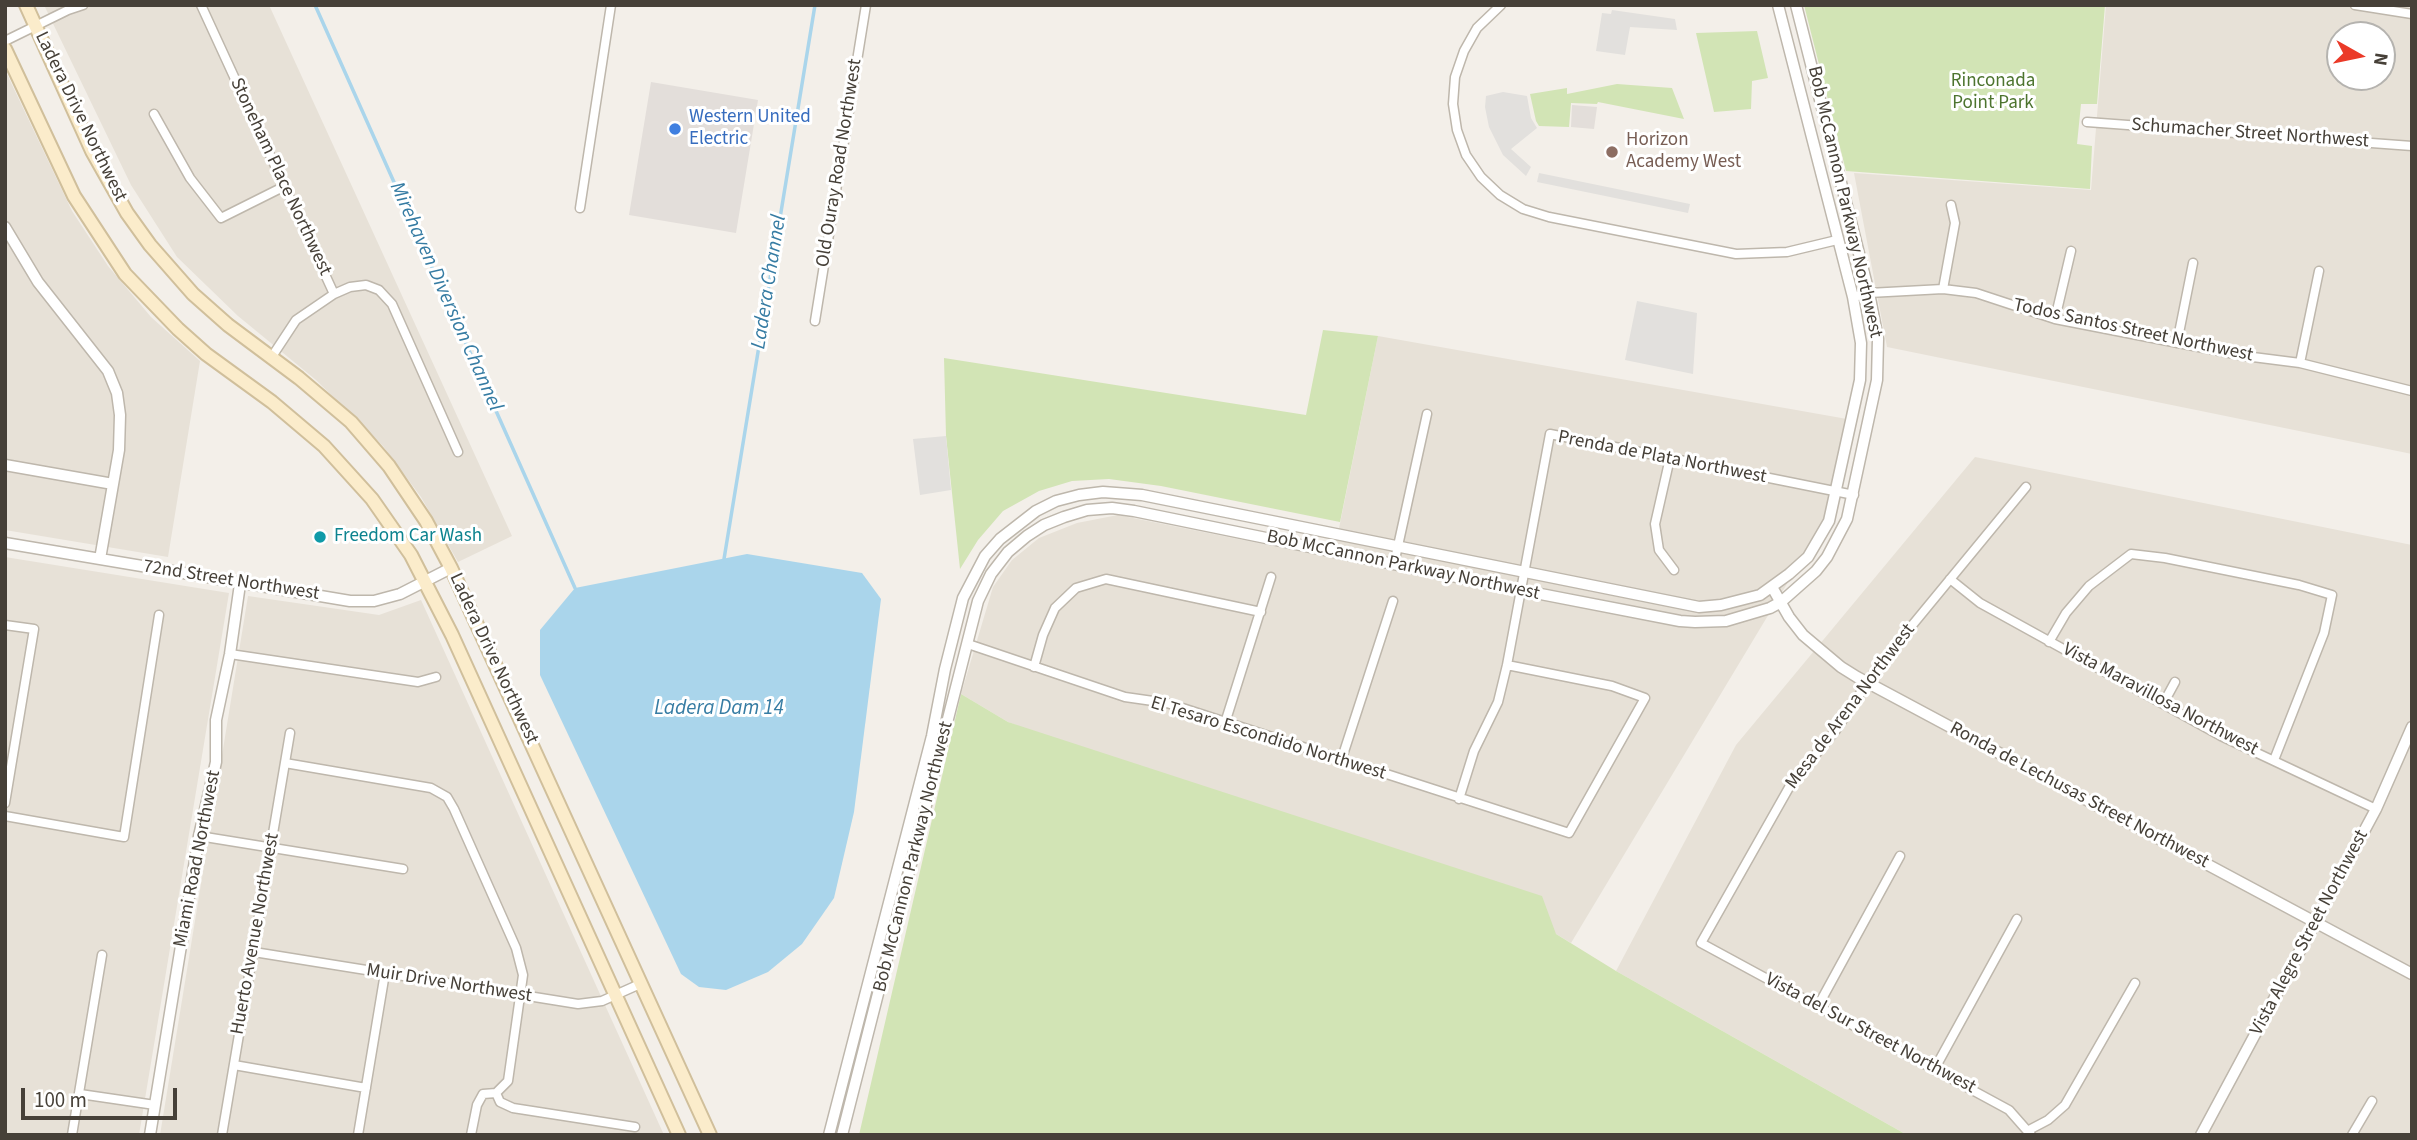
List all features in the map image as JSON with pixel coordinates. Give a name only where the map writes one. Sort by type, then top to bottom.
[{"type":"main road","name":"Ladera Drive Northwest","points":[[26,5],[92,151],[149,246],[193,294],[329,401],[368,440],[410,494],[451,568],[710,1135]]},
{"type":"main road","name":"Ladera Drive Northwest","points":[[5,49],[74,196],[125,274],[187,338],[294,420],[350,472],[393,527],[425,581],[458,648],[679,1135]]},
{"type":"street","points":[[5,41],[83,5]]},
{"type":"street","name":"Stoneham Place Northwest","points":[[201,5],[334,294],[350,287],[366,285],[379,290],[392,304],[458,452]]},
{"type":"street","points":[[580,208],[611,5]]},
{"type":"street","name":"Old Ouray Road Northwest","points":[[815,321],[866,5]]},
{"type":"street","points":[[1501,5],[1486,18],[1470,39],[1455,77],[1454,117],[1466,155],[1490,187],[1523,209],[1549,217],[1736,254],[1787,252],[1854,236]]},
{"type":"street","name":"Bob McCannon Parkway Northwest","points":[[829,1135],[932,736],[963,598],[985,556],[1017,523],[1056,501],[1103,492],[1142,495],[1699,607],[1721,605],[1760,595],[1808,557],[1829,521],[1860,380],[1861,343],[1853,297],[1778,5]]},
{"type":"street","name":"Bob McCannon Parkway Northwest","points":[[842,1135],[978,601],[991,574],[1008,552],[1044,525],[1087,510],[1112,508],[1134,511],[1520,590],[1702,623],[1742,617],[1781,602],[1804,583],[1828,557],[1847,519],[1854,495],[1877,380],[1878,339],[1869,293],[1796,5]]},
{"type":"street","points":[[2355,5],[2412,14]]},
{"type":"street","points":[[154,114],[190,178],[221,218],[283,187]]},
{"type":"street","name":"Schumacher Street Northwest","points":[[2087,122],[2412,146]]},
{"type":"street","points":[[1943,289],[1955,223],[1951,205]]},
{"type":"street","points":[[5,227],[38,282],[108,371],[117,393],[120,415],[119,450],[100,559]]},
{"type":"street","points":[[2055,319],[2071,251]]},
{"type":"street","points":[[2177,343],[2193,263]]},
{"type":"street","points":[[2300,363],[2319,271]]},
{"type":"street","name":"Todos Santos Street Northwest","points":[[1853,297],[1869,293],[1943,289],[1976,293],[2055,319],[2245,356],[2300,363],[2412,391]]},
{"type":"street","points":[[271,358],[296,320],[334,294]]},
{"type":"street","points":[[1394,565],[1427,414]]},
{"type":"street","name":"Prenda de Plata Northwest","points":[[1459,799],[1474,751],[1498,702],[1507,666],[1550,434],[1854,495]]},
{"type":"street","points":[[1670,458],[1655,524],[1659,550],[1674,570]]},
{"type":"street","points":[[5,466],[113,484]]},
{"type":"street","name":"Mesa de Arena Northwest","points":[[1701,943],[1791,783],[1836,730],[1867,683],[2026,487]]},
{"type":"street","name":"72nd Street Northwest","points":[[5,543],[351,601],[374,601],[400,594],[451,568]]},
{"type":"street","points":[[2049,642],[2066,613],[2089,586],[2131,554],[2165,558],[2299,585],[2332,595],[2325,634],[2274,760]]},
{"type":"street","points":[[1224,723],[1271,577]]},
{"type":"street","points":[[1034,667],[1043,635],[1055,608],[1076,588],[1106,579],[1261,612]]},
{"type":"street","name":"Vista Maravillosa Northwest","points":[[1951,579],[1980,603],[2221,736],[2376,808]]},
{"type":"street","name":"Miami Road Northwest","points":[[150,1135],[199,836],[216,762],[216,720],[230,654],[240,584]]},
{"type":"street","name":"Ronda de Lechusas Street Northwest","points":[[1772,587],[1796,626],[1815,646],[1867,683],[2412,974]]},
{"type":"street","points":[[1341,761],[1393,601]]},
{"type":"street","points":[[5,816],[124,837],[159,615]]},
{"type":"street","points":[[5,625],[34,629],[5,803]]},
{"type":"street","name":"El Tesaro Escondido Northwest","points":[[968,644],[1125,697],[1167,704],[1569,833],[1645,698],[1612,686],[1507,666]]},
{"type":"street","points":[[230,654],[418,682],[436,677]]},
{"type":"street","points":[[2163,704],[2175,682]]},
{"type":"street","name":"Vista Alegre Street Northwest","points":[[2201,1135],[2376,808],[2412,727]]},
{"type":"street","name":"Huerto Avenue Northwest","points":[[222,1135],[290,733]]},
{"type":"street","points":[[285,763],[420,785],[447,797],[454,809],[519,955],[523,975],[508,1082],[496,1093],[483,1094],[477,1104],[471,1135]]},
{"type":"street","points":[[199,836],[403,869]]},
{"type":"street","points":[[1818,1006],[1900,856]]},
{"type":"street","points":[[1934,1070],[2017,919]]},
{"type":"street","name":"Vista del Sur Street Northwest","points":[[1701,943],[2009,1110],[2030,1132]]},
{"type":"street","name":"Muir Drive Northwest","points":[[254,952],[579,1004],[602,1001],[640,984]]},
{"type":"street","points":[[72,1135],[102,955]]},
{"type":"street","points":[[358,1135],[385,973]]},
{"type":"street","points":[[2030,1132],[2065,1105],[2134,983]]},
{"type":"street","points":[[234,1065],[366,1088]]},
{"type":"street","points":[[496,1093],[500,1102],[513,1108],[635,1127]]},
{"type":"street","points":[[80,1094],[155,1105]]},
{"type":"street","points":[[2352,1135],[2372,1101]]},
{"type":"shaded area","points":[[44,5],[269,5],[512,536],[458,562],[421,497],[383,446],[316,380],[238,316],[177,257],[131,185]]},
{"type":"shaded area","points":[[2106,5],[2412,5],[2412,454],[1887,347],[1854,173],[2091,190]]},
{"type":"shaded area","points":[[1612,10],[1675,19],[1677,30],[1630,27],[1625,55],[1596,51],[1602,13],[1611,14]]},
{"type":"shaded area","points":[[5,70],[72,211],[108,266],[151,317],[200,361],[168,557],[5,530]]},
{"type":"shaded area","points":[[651,82],[758,100],[736,233],[629,215]]},
{"type":"shaded area","points":[[1503,92],[1527,96],[1531,118],[1537,128],[1511,149],[1531,167],[1526,176],[1503,155],[1489,127],[1486,96]]},
{"type":"shaded area","points":[[1572,105],[1597,107],[1594,129],[1571,127]]},
{"type":"shaded area","points":[[1539,173],[1690,204],[1688,213],[1537,182]]},
{"type":"shaded area","points":[[1637,301],[1697,313],[1693,374],[1625,360]]},
{"type":"shaded area","points":[[1378,336],[1847,419],[1823,524],[1571,943],[1556,934],[1008,722],[961,694],[993,587],[1012,560],[1039,538],[1077,523],[1118,515],[1333,558]]},
{"type":"shaded area","points":[[946,436],[951,490],[920,495],[913,439]]},
{"type":"shaded area","points":[[1975,457],[2412,545],[2412,1135],[1907,1135],[1616,971],[1736,745]]},
{"type":"shaded area","points":[[5,557],[229,593],[139,1135],[5,1135]]},
{"type":"shaded area","points":[[248,596],[379,615],[421,600],[664,1135],[160,1135]]},
{"type":"green space","name":"Rinconada Point Park","points":[[1804,5],[2105,5],[2097,104],[2081,104],[2077,144],[2092,146],[2090,189],[1846,171]]},
{"type":"green space","points":[[1757,31],[1768,78],[1752,81],[1751,109],[1714,112],[1696,33]]},
{"type":"green space","points":[[1617,84],[1672,88],[1684,119],[1598,102],[1571,103],[1569,127],[1539,126],[1536,121],[1530,94],[1567,88],[1567,94]]},
{"type":"green space","points":[[1323,330],[1378,336],[1340,522],[1161,486],[1109,479],[1072,481],[1039,491],[1003,511],[978,540],[960,569],[946,436],[944,358],[1306,415]]},
{"type":"green space","points":[[961,694],[1008,722],[1542,896],[1556,934],[1616,971],[1907,1135],[859,1135]]},
{"type":"water","name":"Ladera Dam 14","points":[[747,554],[862,573],[881,599],[854,812],[834,898],[802,944],[768,972],[726,990],[699,987],[681,974],[540,675],[540,630],[575,588]]},
{"type":"waterway","name":"Mirehaven Diversion Channel","points":[[315,5],[575,588]]},
{"type":"waterway","name":"Ladera Channel","points":[[724,559],[815,5]]},
{"type":"place","name":"Western United Electric","points":[[675,129]]},
{"type":"place","name":"Horizon Academy West","points":[[1612,152]]},
{"type":"place","name":"Freedom Car Wash","points":[[320,537]]}]
